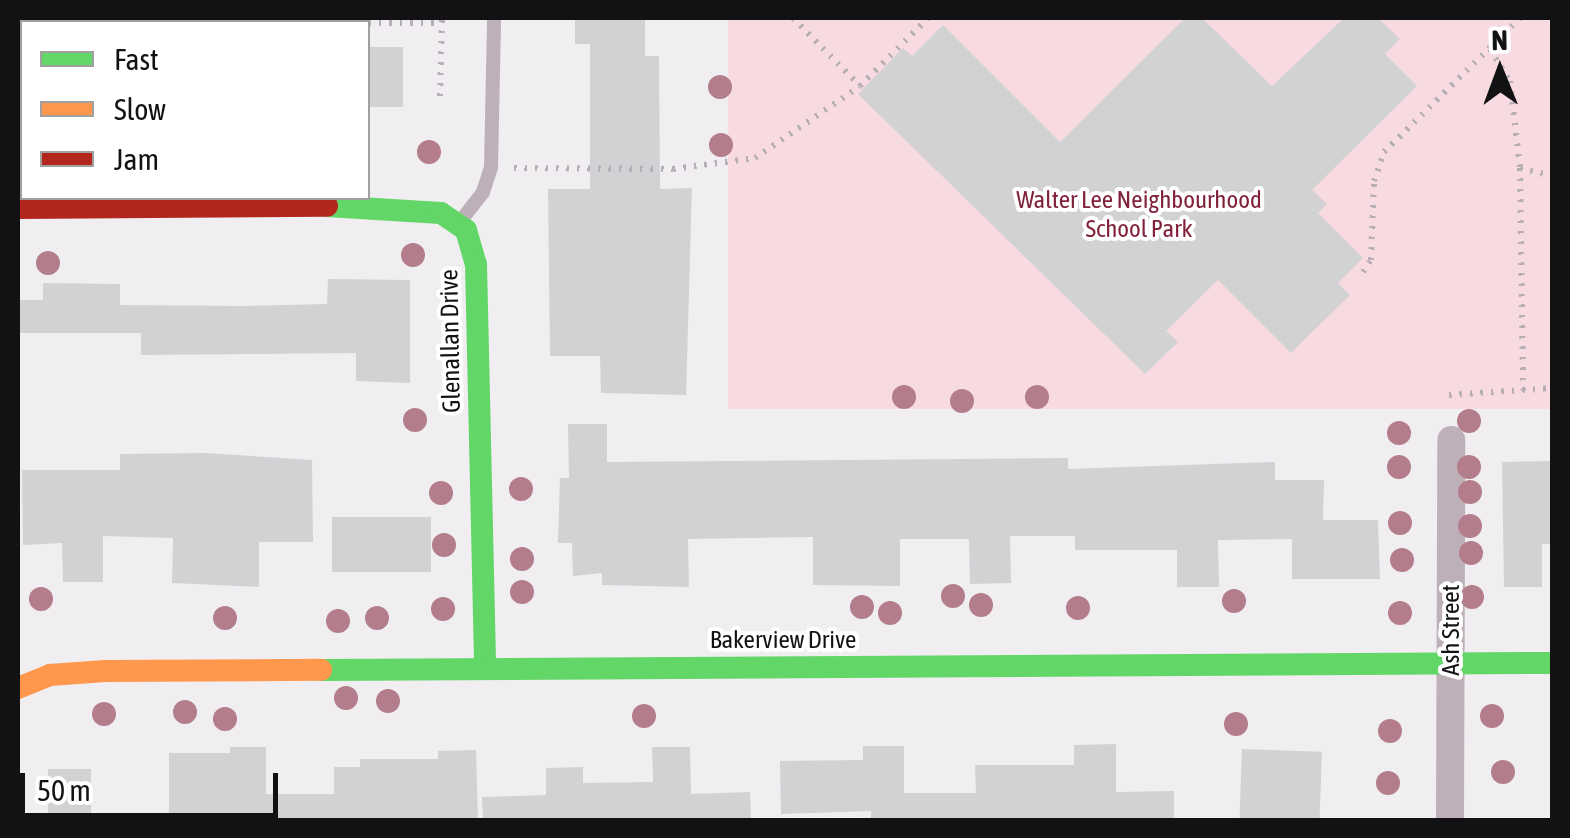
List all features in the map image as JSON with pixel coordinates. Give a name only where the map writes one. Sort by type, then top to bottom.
[{"type":"street","points":[[18,208],[398,206],[441,214],[459,224]]},
{"type":"street","name":"Glenallan Drive","points":[[459,224],[472,242],[476,264],[484,668]]},
{"type":"street","name":"Ash Street","points":[[1450,820],[1451,440]]},
{"type":"street","name":"Bakerview Drive","points":[[18,688],[50,675],[105,671],[1552,663]]},
{"type":"lane","points":[[459,224],[483,192],[491,168],[494,18]]},
{"type":"path","points":[[793,18],[860,86]]},
{"type":"path","points":[[491,168],[673,169],[755,158],[860,86],[928,18]]},
{"type":"path","points":[[1363,272],[1371,260],[1370,210],[1384,152],[1520,18]]},
{"type":"path","points":[[370,22],[442,20],[440,96]]},
{"type":"path","points":[[1490,50],[1510,81],[1520,168],[1523,390]]},
{"type":"path","points":[[1520,168],[1552,176]]},
{"type":"path","points":[[1450,395],[1552,388]]},
{"type":"green space","name":"Walter Lee Neighbourhood School Park","points":[[728,18],[1552,18],[1552,409],[728,409]]},
{"type":"building","points":[[575,18],[645,18],[645,56],[659,56],[660,189],[692,188],[686,395],[601,393],[600,356],[550,356],[548,189],[590,189],[590,44],[575,44]]},
{"type":"building","points":[[1185,18],[1202,18],[1272,86],[1344,18],[1378,18],[1400,39],[1385,54],[1417,86],[1312,190],[1327,204],[1318,213],[1363,258],[1338,283],[1350,295],[1291,353],[1218,280],[1166,331],[1178,342],[1145,374],[858,94],[903,48],[912,56],[943,25],[1060,142]]},
{"type":"building","points":[[370,47],[403,47],[403,107],[370,107]]},
{"type":"building","points":[[328,279],[410,280],[410,383],[356,381],[356,353],[141,355],[141,333],[18,333],[18,300],[43,300],[43,283],[120,284],[120,305],[240,306],[327,304]]},
{"type":"building","points":[[568,424],[607,424],[607,462],[1068,458],[1068,469],[1275,462],[1275,480],[1324,480],[1323,520],[1378,520],[1380,579],[1292,579],[1292,539],[1218,540],[1219,587],[1177,587],[1177,550],[1075,550],[1075,536],[1010,536],[1011,583],[970,584],[969,539],[900,539],[900,586],[813,585],[813,537],[688,539],[689,587],[602,585],[602,573],[573,576],[572,543],[558,543],[560,478],[569,478]]},
{"type":"building","points":[[207,453],[312,460],[313,542],[259,542],[259,587],[172,583],[173,538],[103,536],[103,582],[63,582],[62,543],[23,545],[22,470],[120,470],[120,454]]},
{"type":"building","points":[[1552,461],[1552,544],[1542,544],[1542,587],[1504,587],[1502,462]]},
{"type":"building","points":[[332,517],[431,517],[431,572],[332,572]]},
{"type":"building","points":[[1116,744],[1116,792],[1174,791],[1174,820],[871,820],[871,811],[781,814],[780,761],[863,760],[863,746],[904,746],[904,793],[976,793],[975,765],[1074,765],[1074,745]]},
{"type":"building","points":[[230,747],[266,747],[266,794],[334,794],[334,767],[360,767],[360,759],[438,759],[438,751],[476,750],[478,820],[169,820],[169,753],[230,753]]},
{"type":"building","points":[[652,747],[690,747],[691,794],[750,792],[751,820],[483,820],[482,797],[546,795],[546,768],[583,767],[583,783],[653,782]]},
{"type":"building","points":[[1242,749],[1322,752],[1320,820],[1240,820]]},
{"type":"building","points":[[48,769],[91,769],[91,820],[48,820]]},
{"type":"traffic: fast","points":[[327,206],[441,213],[466,230],[476,264],[485,667]]},
{"type":"traffic: fast","points":[[321,670],[1552,663]]},
{"type":"traffic: slow","points":[[18,688],[50,675],[105,671],[321,670]]},
{"type":"traffic: jam","points":[[18,208],[327,206]]}]
